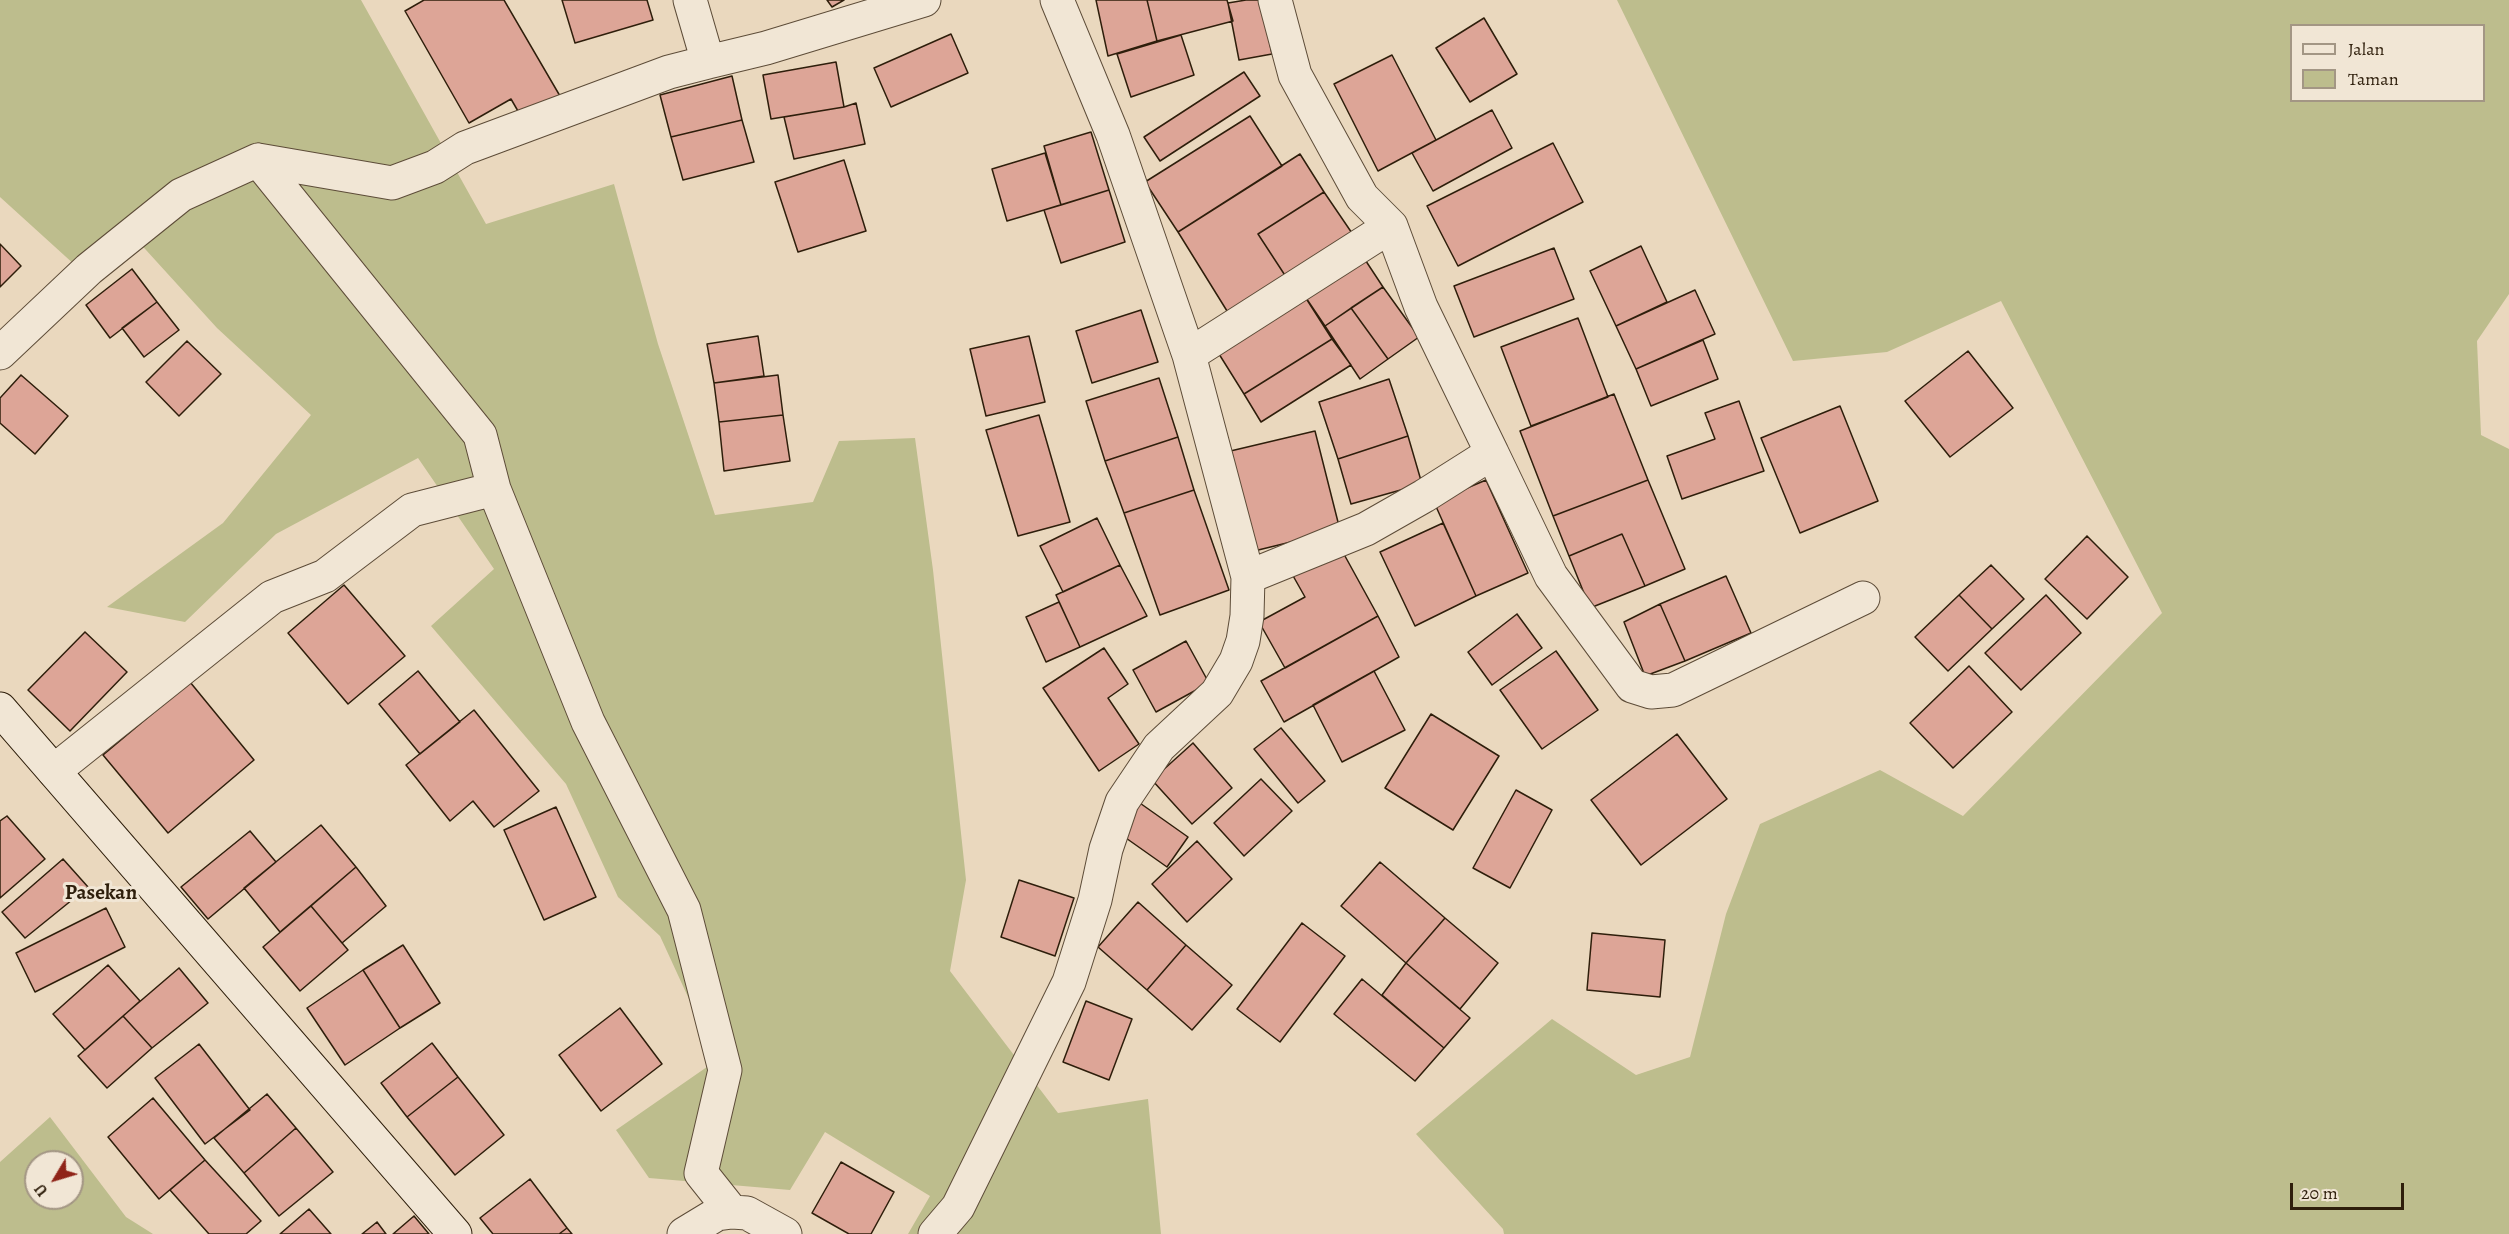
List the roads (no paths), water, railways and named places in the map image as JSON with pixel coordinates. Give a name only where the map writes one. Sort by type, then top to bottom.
[{"type":"street","points":[[690,0],[708,62]]},
{"type":"street","points":[[0,353],[89,269],[181,195],[258,160],[392,183],[435,167],[465,148],[669,72],[766,48],[924,0]]},
{"type":"street","points":[[935,1234],[958,1207],[1069,982],[1095,900],[1106,849],[1122,802],[1159,747],[1217,693],[1236,660],[1245,633],[1248,577],[1189,355],[1113,135],[1057,0]]},
{"type":"street","points":[[1275,0],[1295,75],[1362,197],[1391,226],[1421,307],[1551,576],[1632,686],[1652,692],[1673,690],[1863,598]]},
{"type":"street","points":[[258,160],[480,435],[494,489],[588,722],[684,910],[726,1070],[701,1173],[732,1212]]},
{"type":"street","points":[[1189,355],[1391,226]]},
{"type":"street","points":[[1248,577],[1366,529],[1492,453]]},
{"type":"street","points":[[54,771],[272,597],[325,576],[412,510],[494,489]]},
{"type":"street","points":[[0,709],[455,1234]]},
{"type":"street","points":[[684,1234],[717,1214],[732,1212],[747,1213],[785,1234]]},
{"type":"district","name":"Pasekan","points":[[101,894]]}]
